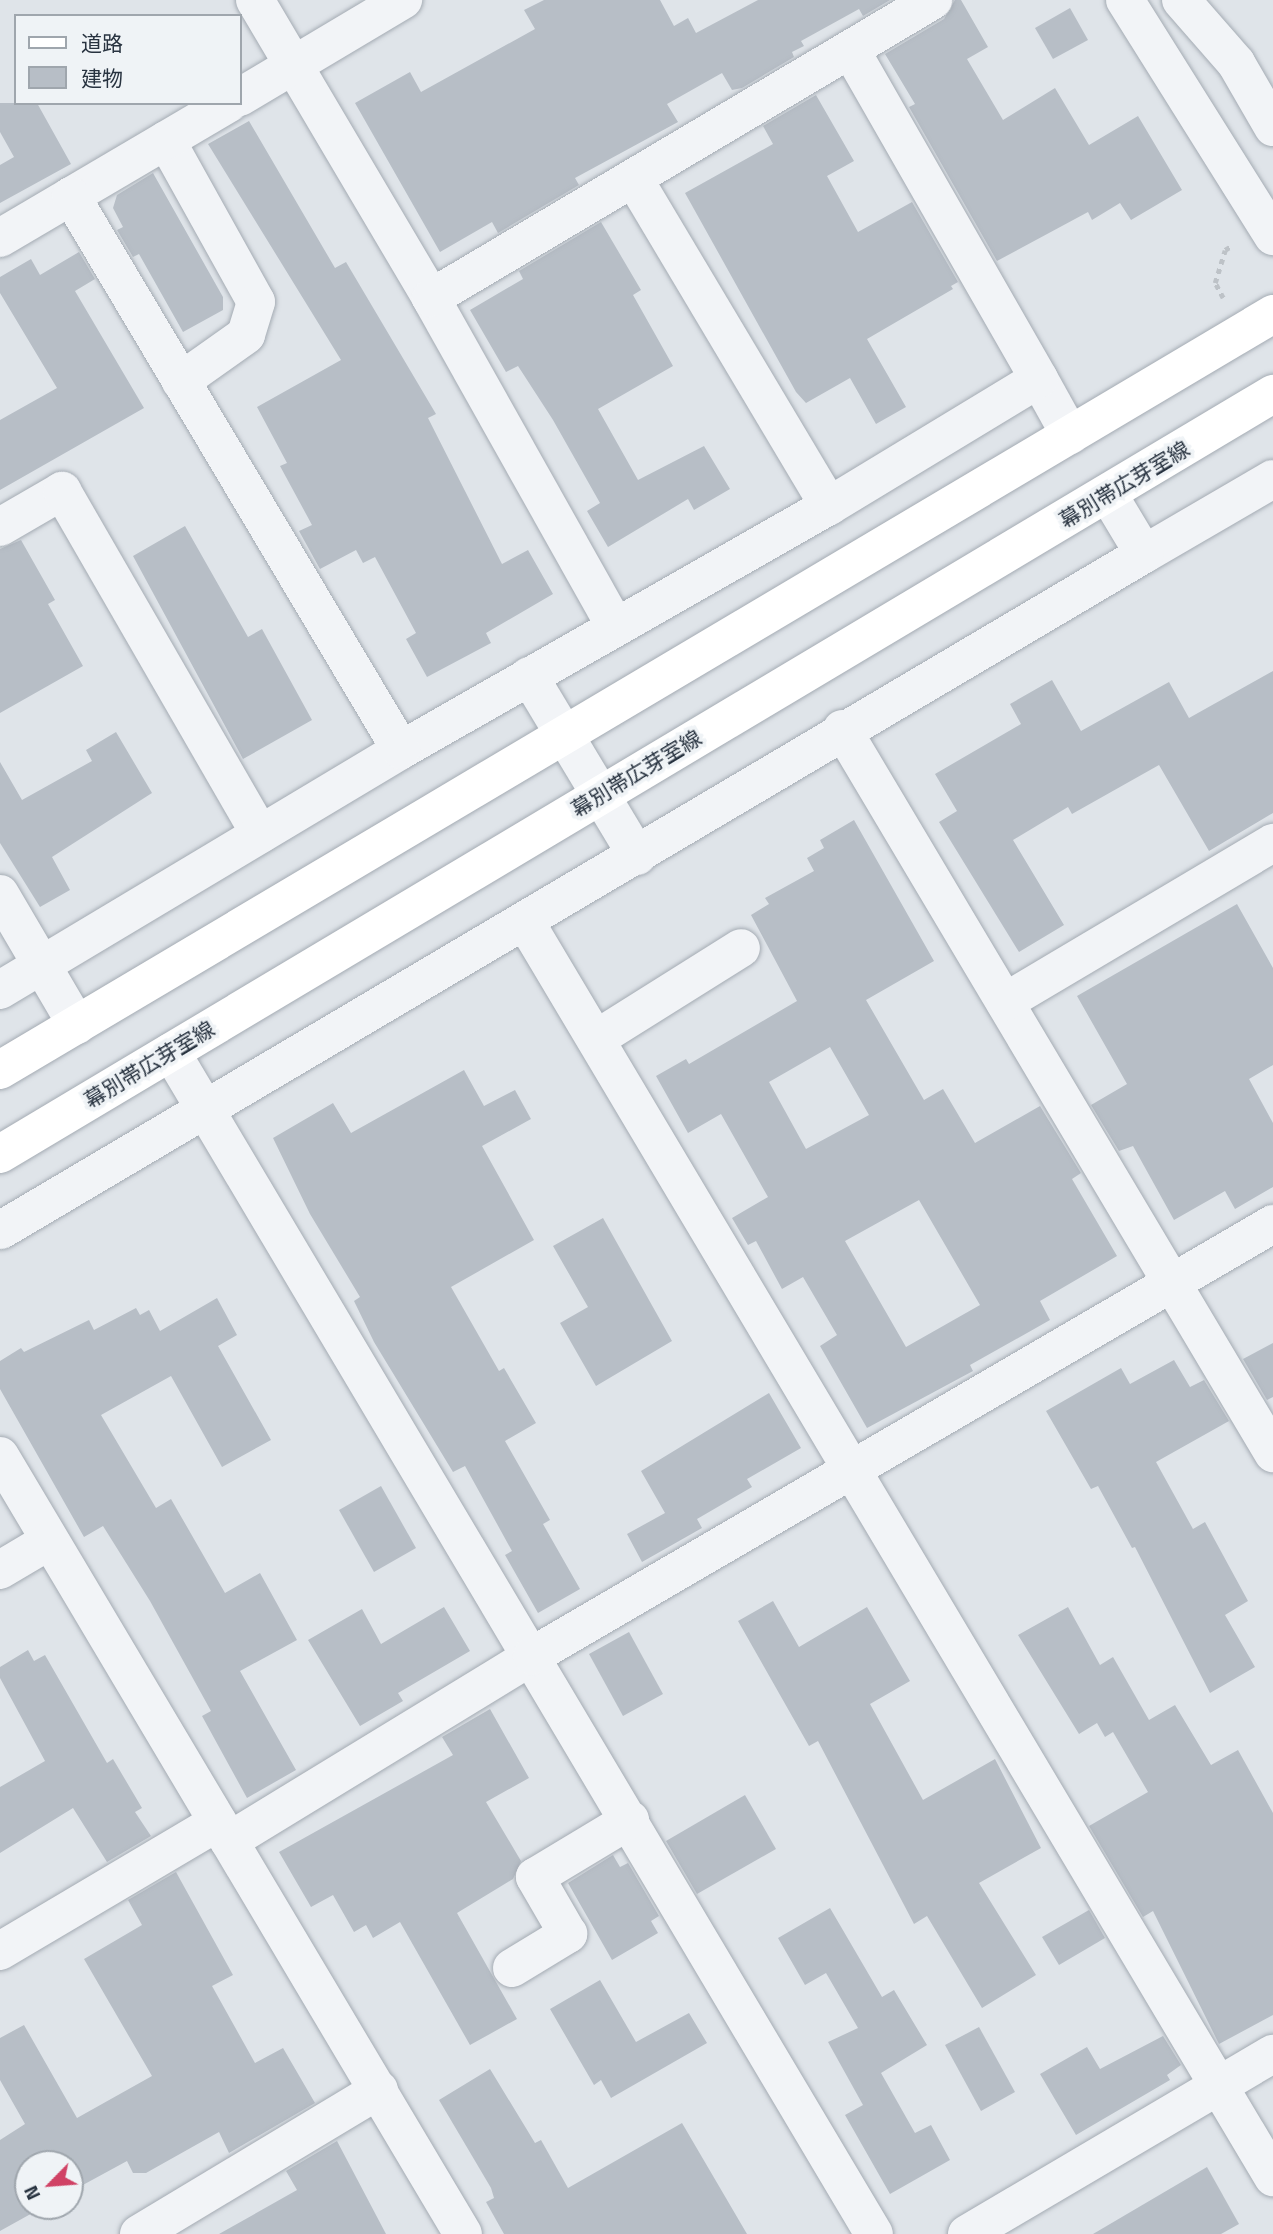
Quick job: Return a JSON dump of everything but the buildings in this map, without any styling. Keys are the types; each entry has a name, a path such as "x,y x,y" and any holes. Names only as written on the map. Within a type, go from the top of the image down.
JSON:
{"main road":[{"path":"0,1070 1273,314"},
{"name":"幕別帯広芽室線","path":"0,1154 1273,394"}],"street":[{"path":"255,0 432,298 615,625"},
{"path":"242,96 403,0"},
{"path":"432,298 933,0"},
{"path":"1125,0 1273,236"},
{"path":"1181,0 1236,63 1273,127"},
{"path":"851,51 1070,435"},
{"path":"0,237 226,105"},
{"path":"166,140 256,302 246,335 181,381"},
{"path":"634,179 829,506"},
{"path":"71,196 401,751"},
{"path":"0,990 615,625 829,506 1040,379"},
{"path":"1,1230 637,856 842,729 1273,479"},
{"path":"0,527 62,491 260,834"},
{"path":"1108,494 1144,554"},
{"path":"530,676 637,856"},
{"path":"842,729 1273,1453"},
{"path":"1006,1002 1273,843"},
{"path":"0,894 77,1025"},
{"path":"526,922 1273,2177"},
{"path":"596,1039 741,948"},
{"path":"171,1052 874,2234"},
{"path":"0,1951 223,1831 532,1656 1273,1224"},
{"path":"0,1456 463,2234"},
{"path":"0,1570 49,1541"},
{"path":"512,1968 568,1934 535,1877 630,1820"},
{"path":"967,2234 1273,2054"},
{"path":"139,2234 379,2091"}]}
